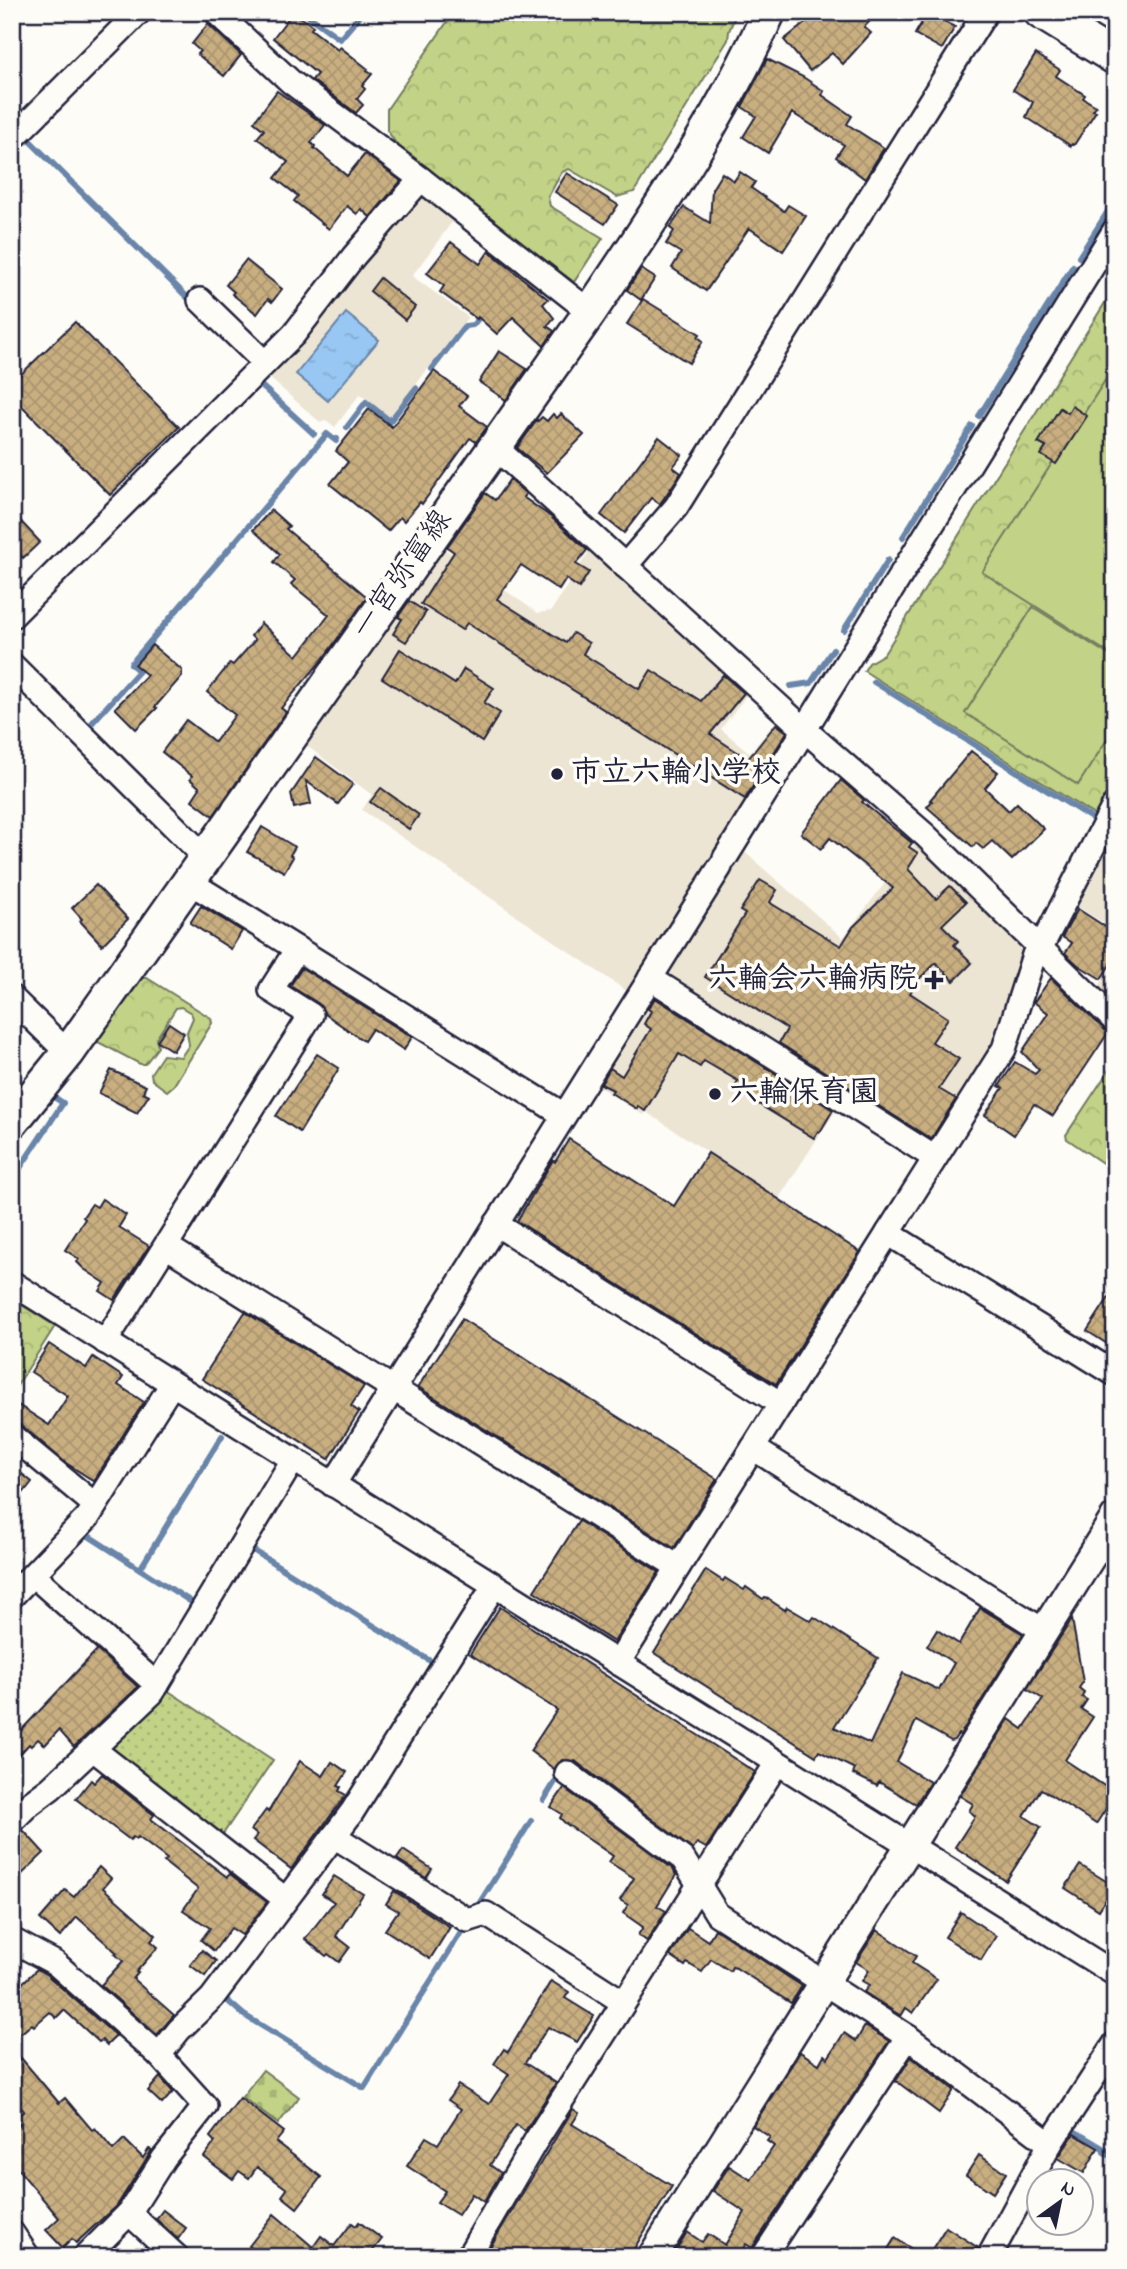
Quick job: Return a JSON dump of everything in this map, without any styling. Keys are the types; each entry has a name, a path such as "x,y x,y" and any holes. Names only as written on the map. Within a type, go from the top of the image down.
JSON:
{"main road":[{"name":"一宮弥富線","path":"12,1122 68,1053 590,312 669,194 725,99 769,12"},
{"path":"1040,12 1115,58"}],"street":[{"path":"12,139 139,12"},
{"path":"216,12 291,82 421,179 590,312"},
{"path":"625,566 676,507 986,12"},
{"path":"12,616 294,334 354,256 421,179"},
{"path":"332,1485 1115,230"},
{"path":"200,300 265,363"},
{"path":"494,446 805,730 925,835 1115,1021"},
{"path":"12,665 197,869 297,948 564,1115"},
{"path":"618,1663 1003,1049 1034,955 1040,949 1115,804"},
{"path":"105,1342 311,1015 271,990 297,948"},
{"path":"650,978 935,1158"},
{"path":"12,998 68,1053"},
{"path":"496,1224 780,1404"},
{"path":"888,1233 1115,1374"},
{"path":"166,1246 678,1567"},
{"path":"12,1283 1115,1974"},
{"path":"12,1596 88,1517 172,1384"},
{"path":"12,1436 95,1505"},
{"path":"753,1448 1044,1631"},
{"path":"12,1821 152,1693 293,1460"},
{"path":"652,2257 1115,1518"},
{"path":"33,1575 157,1685"},
{"path":"159,2055 212,1998 359,1801 494,1586"},
{"path":"93,1749 285,1899"},
{"path":"475,2254 535,2142 777,1763"},
{"path":"567,1773 683,1859 717,1914 908,2037 1050,2144"},
{"path":"334,1836 467,1920 486,1914 623,2002"},
{"path":"12,1940 55,1963 159,2055 205,2106 164,2158 129,2213 85,2257"},
{"path":"763,2257 908,2037"},
{"path":"989,2257 1050,2144 1115,2044"},
{"path":"129,2213 177,2257"},
{"path":"12,2233 28,2257"}],"shaded area":[{"path":"423,194 455,218 412,276 468,317 390,418 360,394 335,427 326,420 321,423 265,374 414,197"},
{"name":"市立六輪小学校","path":"440,546 538,613 551,611 590,550 748,693 721,729 750,753 777,720 793,734 631,994 362,810 372,795 303,743"},
{"path":"1115,820 1115,930 1075,905"},
{"name":"六輪会六輪病院","path":"917,841 1027,949 1000,1048 935,1149 663,978 740,848 843,938"},
{"path":"1115,962 1115,1007 1097,989"},
{"name":"六輪保育園","path":"655,992 839,1105 779,1198 646,1112 643,1115 593,1083"}],"green space":[{"path":"454,12 736,14 728,40 634,192 617,197 569,169 562,172 548,197 550,206 603,238 574,282 401,151 387,130 387,109"},
{"path":"1115,287 1115,786 1099,818 864,671 869,663 884,654"},
{"path":"1115,365 1115,657 982,572"},
{"path":"1033,607 1115,659 1115,727 1078,785 965,713"},
{"path":"141,978 147,978 211,1018 212,1023 174,1085 167,1091 152,1080 151,1073 163,1055 181,1057 189,1045 187,1032 193,1018 191,1013 181,1007 176,1008 156,1039 158,1047 145,1064 140,1064 98,1042 95,1035 115,1016 120,1004"},
{"path":"1115,1061 1115,1166 1110,1168 1067,1139 1066,1135"},
{"path":"12,1299 55,1326 13,1392 12,1391"},
{"path":"164,1688 273,1760 219,1840 106,1746"},
{"path":"263,2070 299,2097 278,2124 242,2097"}],"water":[{"path":"346,313 379,340 328,401 296,374"}],"building":[{"path":"293,12 313,26 311,29 338,50 340,47 372,74 362,86 365,89 357,99 363,105 356,113 312,80 317,74 273,38"},
{"path":"819,12 879,12 864,27 871,33 843,64 832,53 810,71 784,40"},
{"path":"928,12 950,12 944,22 955,27 942,49 915,34"},
{"path":"208,24 241,55 224,76 197,54 200,51 192,44"},
{"path":"1036,54 1060,70 1056,76 1085,95 1083,98 1096,106 1093,110 1096,111 1074,145 1071,146 1026,117 1033,102 1013,90"},
{"path":"767,59 824,91 822,95 852,116 847,124 884,148 865,179 836,157 844,145 792,113 768,153 743,137 756,116 742,107"},
{"path":"277,91 325,125 311,143 347,176 365,154 401,181 370,217 361,209 357,214 347,206 329,229 294,201 298,196 275,178 288,162 257,138 264,130 254,122"},
{"path":"740,172 755,182 751,188 784,211 788,205 806,216 783,251 749,228 706,291 672,268 681,253 666,244 674,231 670,228 684,207 710,223 712,189 722,173 734,181"},
{"path":"567,173 618,205 605,224 555,192"},
{"path":"451,242 480,264 489,251 548,299 543,304 554,318 547,326 554,331 544,346 513,317 497,334 478,317 477,319 440,292 444,286 427,273"},
{"path":"246,260 282,289 272,302 268,299 257,314 232,294 234,292 226,285"},
{"path":"641,269 655,278 641,300 627,290"},
{"path":"380,278 415,307 405,320 370,291"},
{"path":"643,299 700,334 698,337 703,341 689,363 627,324"},
{"path":"75,322 179,427 110,495 12,396 12,383"},
{"path":"499,351 527,369 506,400 479,382"},
{"path":"434,371 467,396 459,406 487,427 476,442 470,438 422,504 420,502 404,521 400,517 388,531 330,484 348,462 336,451 369,409 392,427"},
{"path":"1072,406 1087,416 1056,464 1041,455 1046,447 1038,443 1060,408 1068,413"},
{"path":"553,414 557,418 561,414 584,435 547,473 517,448 537,420 542,417 547,421"},
{"path":"659,437 682,455 673,467 681,473 660,504 651,498 624,533 601,515"},
{"path":"510,479 526,494 523,497 551,517 587,550 576,564 589,572 579,588 566,579 559,590 521,565 497,599 566,643 573,633 589,643 583,654 639,689 651,670 701,701 723,675 744,693 710,734 748,759 776,724 787,732 745,799 467,623 462,630 421,604 454,552 447,547 485,493 495,500"},
{"path":"271,510 289,526 286,529 367,597 323,659 281,708 286,712 213,816 192,800 200,788 190,779 192,776 162,752 186,720 215,742 235,715 207,692 230,663 233,665 255,640 251,636 261,623 297,656 329,615 291,584 295,580 274,562 280,554 253,530"},
{"path":"12,512 40,542 23,558 12,546"},
{"path":"409,601 426,612 406,642 393,634 402,619 398,617"},
{"path":"152,645 182,670 182,676 136,729 115,708 147,675 135,665"},
{"path":"400,649 455,684 464,669 494,688 484,703 500,713 482,742 382,678"},
{"path":"971,751 998,772 985,788 1009,811 1017,803 1044,829 1012,860 992,841 983,849 976,843 973,847 927,807"},
{"path":"316,757 353,784 338,804 306,781 311,804 294,808 291,794"},
{"path":"841,780 864,800 862,802 912,843 909,847 918,853 908,869 936,899 950,886 966,902 942,925 958,941 954,945 972,963 954,981 936,963 920,978 910,993 948,1018 932,1042 959,1059 939,1089 956,1099 931,1139 779,1043 787,1029 705,977 745,914 740,911 760,880 777,890 770,902 772,904 841,946 853,927 893,888 830,838 821,849 801,833"},
{"path":"381,788 419,815 409,829 370,802"},
{"path":"262,827 295,847 290,855 293,857 284,872 247,852"},
{"path":"96,885 128,919 102,945 72,908"},
{"path":"201,906 242,931 231,949 190,923"},
{"path":"1078,909 1115,933 1115,957 1101,979 1078,965 1065,953 1072,943 1062,937"},
{"path":"302,968 412,1037 404,1050 372,1029 364,1041 325,1014 319,1004 290,986"},
{"path":"1051,978 1108,1033 1053,1116 1034,1104 1014,1135 985,1115 1003,1088 999,1086 1015,1062 1035,1074 1039,1070 1022,1052 1048,1013 1034,1002"},
{"path":"655,998 833,1110 820,1132 818,1131 814,1138 734,1089 738,1081 704,1061 700,1067 679,1054 645,1111 611,1093 613,1090 601,1084 610,1068 622,1076 651,1029 644,1024 651,1011 648,1009"},
{"path":"169,1023 184,1033 173,1051 157,1041"},
{"path":"317,1054 339,1068 300,1132 276,1116"},
{"path":"111,1070 146,1086 143,1092 149,1095 137,1113 99,1093"},
{"path":"569,1139 674,1206 708,1153 860,1252 776,1384 517,1221 553,1160 555,1162"},
{"path":"102,1199 126,1215 119,1227 149,1246 114,1300 100,1291 105,1283 84,1269 77,1262 79,1259 65,1250 92,1204 97,1207"},
{"path":"1115,1288 1115,1349 1087,1331"},
{"path":"245,1312 364,1386 351,1406 359,1412 329,1459 202,1379"},
{"path":"462,1319 717,1479 674,1548 418,1387"},
{"path":"49,1344 86,1368 93,1357 123,1377 118,1385 144,1402 94,1481 66,1463 21,1425 12,1422 12,1401 49,1425 68,1396 31,1372"},
{"path":"12,1466 32,1482 12,1507"},
{"path":"579,1521 659,1572 614,1642 534,1591"},
{"path":"706,1570 744,1590 746,1587 785,1610 787,1607 811,1621 814,1617 878,1658 834,1727 870,1744 903,1673 939,1690 954,1663 927,1646 937,1630 959,1644 980,1608 1023,1634 960,1735 954,1740 951,1741 916,1721 897,1762 930,1782 916,1804 879,1782 877,1786 853,1774 855,1769 819,1751 816,1756 654,1653"},
{"path":"500,1607 755,1772 706,1848 697,1843 693,1850 575,1761 562,1760 554,1769 530,1751 557,1710 470,1654"},
{"path":"1072,1619 1083,1682 1079,1688 1084,1692 1082,1697 1087,1700 1081,1709 1093,1717 1065,1760 1115,1795 1096,1824 1041,1789 1024,1816 1041,1827 1006,1881 955,1847 975,1816 969,1811 973,1804 960,1796 1009,1719 1023,1729 1043,1699 1027,1689"},
{"path":"97,1650 138,1687 74,1747 59,1730 45,1745 38,1739 31,1746 29,1744 12,1763 12,1740"},
{"path":"300,1761 323,1776 332,1762 347,1772 338,1786 341,1787 339,1791 346,1795 291,1869 253,1840 257,1835 251,1830 266,1810 268,1812"},
{"path":"102,1774 154,1815 151,1819 227,1877 230,1874 267,1902 242,1935 231,1928 214,1951 201,1940 210,1928 183,1910 198,1889 164,1862 167,1859 138,1837 130,1840 76,1799 91,1780 94,1783"},
{"path":"564,1788 673,1869 676,1875 657,1906 666,1911 647,1941 638,1935 643,1927 623,1913 628,1905 620,1900 634,1878 609,1862 613,1856 565,1823 560,1818 562,1814 551,1807"},
{"path":"23,1830 44,1853 12,1884 12,1835"},
{"path":"403,1850 432,1869 426,1878 397,1859"},
{"path":"1080,1865 1114,1886 1099,1910 1065,1888"},
{"path":"99,1867 111,1878 103,1888 156,1935 151,1941 158,1947 133,1979 174,2015 157,2035 101,1985 123,1961 115,1954 117,1953 77,1917 60,1937 40,1919 65,1890 74,1897"},
{"path":"334,1876 363,1894 336,1936 350,1947 339,1962 328,1954 326,1956 305,1939 334,1902 322,1894"},
{"path":"394,1891 450,1927 430,1959 385,1930 398,1911 386,1904"},
{"path":"961,1912 996,1936 981,1960 945,1937"},
{"path":"688,1928 708,1941 715,1929 802,1986 791,2003 736,1968 732,1967 730,1971 711,1959 702,1972 687,1963 685,1966 670,1956"},
{"path":"877,1930 916,1956 912,1963 937,1979 913,2013 906,2008 901,2016 864,1992 869,1985 862,1981 869,1970 856,1962"},
{"path":"202,1950 216,1961 205,1976 190,1965"},
{"path":"37,1969 116,2036 107,2045 102,2040 99,2042 64,2010 56,2018 50,2012 20,2034 12,2025 12,1993"},
{"path":"551,1981 569,1992 565,1998 594,2016 577,2042 548,2027 525,2063 556,2083 525,2131 516,2125 490,2165 501,2173 484,2202 472,2194 458,2215 437,2202 445,2191 407,2166 426,2137 438,2144 461,2109 448,2100 458,2085 489,2104 509,2074 494,2064 504,2049 508,2052"},
{"path":"865,2026 889,2041 752,2248 746,2244 739,2254 743,2257 672,2257 687,2232 702,2242 708,2234 725,2245 745,2212 713,2191 729,2166 751,2180 774,2146 767,2141 770,2137 753,2126 800,2052 819,2064 824,2055 828,2058 844,2033 856,2041"},
{"path":"911,2057 954,2090 939,2113 896,2081"},
{"path":"21,2058 59,2103 65,2098 113,2150 124,2139 143,2158 149,2149 152,2150 118,2204 76,2243 72,2239 63,2248 46,2230 59,2218 12,2162 12,2130 20,2124 15,2118 24,2111 18,2104 21,2101 12,2091 12,2065"},
{"path":"160,2077 173,2092 162,2104 148,2091"},
{"path":"240,2098 284,2132 276,2142 321,2177 297,2208 282,2196 287,2189 257,2167 249,2178 239,2171 233,2179 204,2157 215,2142 210,2137"},
{"path":"573,2109 579,2113 572,2124 672,2186 629,2257 502,2257 489,2249"},
{"path":"1074,2134 1098,2148 1087,2168 1075,2168 1058,2158"},
{"path":"979,2155 1006,2173 993,2193 966,2175"},
{"path":"163,2210 186,2228 178,2239 156,2219"},
{"path":"274,2214 313,2247 321,2236 334,2246 352,2223 356,2226 359,2222 382,2239 368,2257 264,2257 249,2246"},
{"path":"946,2227 977,2247 971,2257 927,2257"},
{"path":"895,2238 924,2257 883,2257"}],"waterway":[{"path":"303,12 340,39 363,12"},
{"path":"370,12 374,15 376,12"},
{"path":"27,138 194,304"},
{"path":"1079,257 1115,200"},
{"path":"979,416 1073,266"},
{"path":"432,369 465,326 473,325 477,320"},
{"path":"257,382 314,434"},
{"path":"347,427 366,402 390,421 416,388"},
{"path":"903,537 972,426"},
{"path":"92,723 139,671 131,664 327,434 336,441 337,439"},
{"path":"844,630 888,560"},
{"path":"791,686 811,683 833,649"},
{"path":"874,682 1096,821"},
{"path":"12,1180 63,1103 51,1095"},
{"path":"140,1569 222,1436"},
{"path":"84,1533 196,1605"},
{"path":"248,1547 435,1664"},
{"path":"544,1800 561,1772"},
{"path":"477,1907 531,1821"},
{"path":"222,1996 244,2015 364,2088 465,1926"},
{"path":"1069,2128 1106,2150 1104,2152 1115,2159"}],"place":[{"name":"市立六輪小学校","path":"557,774"},
{"name":"六輪会六輪病院","path":"934,980"},
{"name":"六輪保育園","path":"715,1094"}]}
